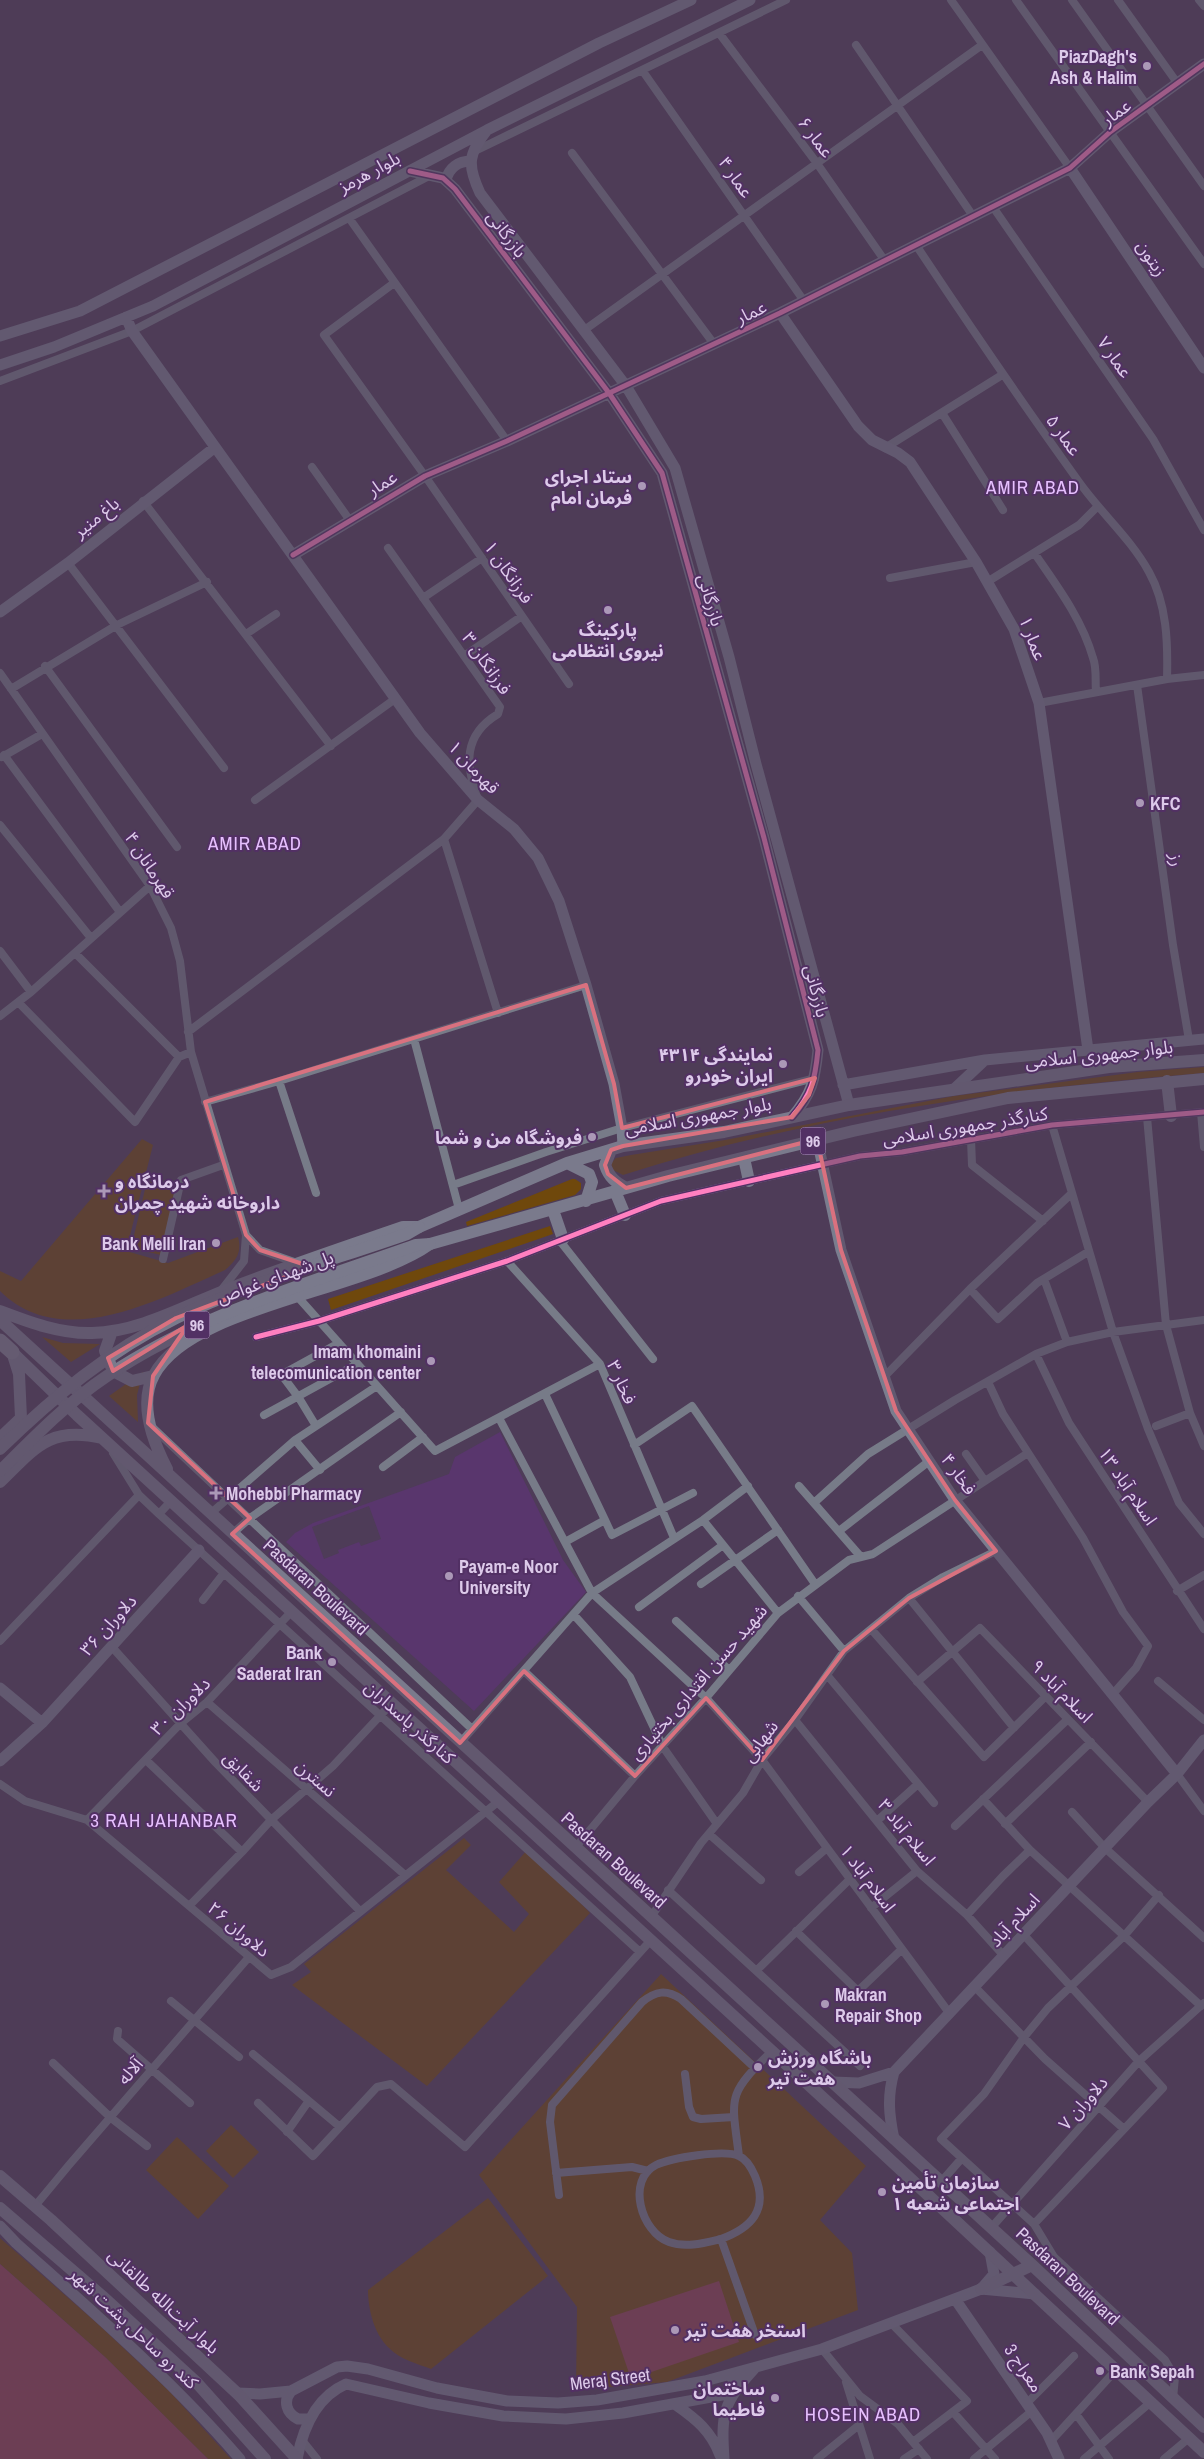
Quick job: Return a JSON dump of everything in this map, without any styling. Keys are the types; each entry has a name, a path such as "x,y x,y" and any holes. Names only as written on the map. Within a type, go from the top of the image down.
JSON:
{"highway":[{"path":"0,1341 12,1352"}],"main road":[{"name":"بلوار جمهوری اسلامی","path":"419,1227 567,1163 617,1148 724,1132 848,1105 1109,1067 1204,1060"},
{"name":"بلوار جمهوری اسلامی","path":"430,1244 620,1190 744,1158 1008,1098 1167,1081 1204,1079"},
{"path":"1167,1081 1171,1116"},
{"path":"617,1148 605,1165 608,1174 620,1190 625,1215"},
{"path":"744,1158 749,1181"},
{"path":"567,1163 589,1174 592,1182 586,1201"},
{"path":"553,1210 561,1240"},
{"name":"96","path":"0,1311 36,1324 65,1331 91,1333 112,1331 138,1325 298,1263 403,1227 419,1227"},
{"name":"پل شهدای غواص","path":"0,1449 43,1407 90,1370 120,1350 176,1318 220,1299 408,1234 419,1227"},
{"path":"171,1478 158,1451 148,1423 148,1394 153,1376 174,1349 184,1342 235,1318 405,1258 430,1244"},
{"name":"پل شهدای غواص","path":"0,1472 46,1426 105,1377 174,1336 245,1305 416,1245 430,1244"},
{"name":"Pasdaran Boulevard","path":"0,1320 1032,2265 1204,2427"},
{"path":"112,1331 105,1351 113,1371 132,1381 153,1376"},
{"path":"12,1352 19,1374 21,1418"},
{"name":"Pasdaran Boulevard","path":"12,1352 104,1439 990,2252 1204,2452"},
{"path":"0,1438 31,1411 38,1410 50,1419 52,1426 50,1432 0,1482"},
{"path":"42,1442 68,1434 104,1439"},
{"name":"بلوار آیت‌الله طالقانی","path":"0,2176 35,2206 237,2393 297,2459"},
{"path":"0,2208 102,2296 197,2382 265,2459"},
{"path":"981,2289 1032,2265"}],"street":[{"name":"بلوار هرمز","path":"0,336 80,311 599,43 691,0"},
{"name":"بلوار هرمز","path":"0,364 54,347 153,306 487,130 750,0"},
{"path":"446,180 449,171 456,164 786,0"},
{"path":"951,0 1070,168"},
{"path":"1016,0 1204,264"},
{"path":"1072,0 1204,186"},
{"path":"1118,0 1178,84"},
{"path":"1200,0 1204,6"},
{"name":"عمار ۶","path":"719,33 816,162 885,261"},
{"path":"856,45 973,216"},
{"path":"583,331 816,162 982,45"},
{"name":"عمار","path":"293,555 426,476 507,441 780,313 1070,168 1110,132 1204,65"},
{"name":"عمار ۴","path":"642,70 804,301"},
{"path":"471,157 487,130"},
{"path":"572,153 714,344"},
{"name":"بازرگانی","path":"471,157 473,177 480,193 626,386 675,468 729,657 794,908 848,1105"},
{"name":"زیتون","path":"1070,168 1204,368"},
{"name":"بازرگانی","path":"410,171 446,180 455,188 609,393 662,473 782,911 818,1050 815,1078 809,1095 792,1117"},
{"path":"0,380 132,331 432,175"},
{"name":"عمار ۷","path":"993,207 1153,439 1204,530"},
{"path":"349,218 507,441"},
{"name":"عمار ۵","path":"916,245 1002,375 1097,507 1124,538 1149,572 1167,630 1167,679"},
{"name":"فرزانگان ۱","path":"394,283 324,335 426,476 569,684"},
{"name":"عمار ۱","path":"780,313 858,426 885,448 898,452 910,462 976,562 1014,629 1039,703 1088,1050"},
{"name":"قهرمان ۱","path":"126,317 132,331 214,448 293,555 420,734 478,800 514,829 538,858 559,901 586,985 614,1084 622,1128 617,1148"},
{"path":"885,448 1002,375"},
{"path":"942,413 1003,510"},
{"name":"باغ منیر","path":"0,612 68,563 143,501 214,448"},
{"path":"312,467 350,522"},
{"path":"143,501 331,746"},
{"path":"987,582 1035,554 1078,525 1097,507"},
{"name":"فرزانگان ۳","path":"388,548 500,707 501,711 486,721 475,735 469,756 470,778 478,800"},
{"path":"1035,554 1077,618 1086,638 1094,660 1096,692"},
{"path":"423,598 482,558"},
{"path":"890,578 976,562"},
{"path":"68,563 224,768"},
{"path":"11,689 45,666 117,625 207,582"},
{"path":"246,634 276,614"},
{"path":"464,656 522,616"},
{"path":"45,666 178,847"},
{"name":"قهرمانان ۴","path":"0,673 150,886 171,928 180,961 191,1052 223,1165 246,1235"},
{"path":"1039,703 1167,679 1204,675"},
{"name":"رز","path":"1137,685 1173,945 1189,1040"},
{"path":"255,800 395,699"},
{"path":"42,734 2,757 120,912"},
{"path":"188,1032 444,839 478,800"},
{"path":"0,825 91,938"},
{"path":"444,839 498,1013"},
{"path":"0,1016 31,992 150,886"},
{"path":"782,911 794,908"},
{"path":"0,951 31,992"},
{"path":"75,953 180,1057"},
{"path":"205,1102 279,1081 586,985"},
{"path":"18,1002 135,1122 180,1057 191,1052"},
{"path":"414,1039 459,1209"},
{"path":"842,1085 985,1060 1204,1039"},
{"path":"818,1050 826,1056 833,1049"},
{"path":"952,1090 985,1060"},
{"path":"453,1185 546,1152 622,1128 815,1078"},
{"path":"279,1081 316,1193"},
{"path":"1202,1112 1204,1147"},
{"name":"کنارگذر جمهوری اسلامی","path":"256,1337 319,1321 507,1261 661,1201 821,1164 1052,1125 1202,1112"},
{"path":"1148,1117 1166,1325 1190,1412 1204,1446"},
{"path":"1052,1125 1113,1332 1150,1435 1179,1503 1204,1534"},
{"path":"970,1139 972,1165 1043,1221"},
{"name":"فخار ۴","path":"817,1140 841,1250 896,1411 954,1500 1177,1774"},
{"path":"163,1259 181,1180 223,1165"},
{"path":"884,1377 970,1288 1071,1194"},
{"path":"246,1235 260,1250 298,1263"},
{"path":"220,1292 244,1261 246,1235"},
{"path":"561,1240 653,1359"},
{"path":"970,1288 998,1319 1044,1279 1088,1252"},
{"name":"فخار ۳","path":"507,1261 600,1364 674,1538"},
{"path":"1044,1279 1067,1342"},
{"path":"297,1296 436,1451 600,1364"},
{"path":"815,1502 868,1454 908,1431 955,1400 1036,1354 1067,1342 1113,1332 1204,1320"},
{"path":"316,1426 299,1398 280,1375 339,1344"},
{"name":"اسلام آباد ۱۳","path":"1036,1354 1069,1423 1177,1591 1204,1629"},
{"path":"264,1415 299,1398 357,1364"},
{"path":"988,1382 1003,1414 1083,1538 1123,1612 1148,1646 1136,1668 1112,1694"},
{"path":"210,1514 295,1440 377,1386"},
{"path":"545,1394 612,1536 693,1493"},
{"path":"634,1445 692,1406 815,1584"},
{"path":"232,1534 250,1518 401,1412"},
{"path":"1156,1426 1190,1412"},
{"name":"اسلام آباد ۱","path":"499,1418 592,1593 706,1698 762,1760 950,2014"},
{"path":"148,1423 472,1729"},
{"path":"383,1467 423,1437"},
{"name":"کنارگذر پاسداران","path":"104,1439 139,1496 640,1952"},
{"path":"295,1440 320,1470"},
{"name":"شهید حسن اقتداری بختیاری","path":"575,1848 635,1776 706,1698 778,1613 798,1596 849,1560 872,1554 1028,1453"},
{"path":"966,1454 985,1481"},
{"path":"839,1531 928,1462"},
{"path":"460,1743 592,1593 703,1520 748,1486"},
{"path":"799,1486 815,1502 861,1557"},
{"path":"0,1641 139,1496"},
{"path":"159,1514 171,1500"},
{"path":"565,1542 605,1520"},
{"path":"703,1520 778,1613"},
{"path":"701,1584 778,1530"},
{"path":"639,1607 723,1545"},
{"name":"دلاوران ۳۶","path":"0,1762 42,1723 199,1550"},
{"name":"شهابی","path":"651,1917 668,1890 709,1834 743,1793 762,1760 795,1720 844,1651 909,1598 943,1577 996,1551"},
{"path":"203,1600 224,1573"},
{"path":"1177,1591 1204,1575"},
{"path":"798,1596 844,1651"},
{"path":"909,1598 1014,1728"},
{"name":"دلاوران ۳۰","path":"88,1820 180,1724 207,1702 292,1611"},
{"path":"574,1614 630,1677 663,1747 717,1824"},
{"path":"676,1622 728,1670"},
{"name":"اسلام آباد ۹","path":"951,1651 980,1628 1148,1802"},
{"path":"871,1629 984,1757 1046,1696"},
{"name":"شقایق","path":"112,1647 180,1724 360,1911"},
{"path":"917,1682 951,1651"},
{"path":"524,1671 635,1776"},
{"path":"827,1676 934,1803"},
{"path":"1158,1681 1204,1720"},
{"path":"0,1688 42,1723"},
{"name":"نسترن","path":"207,1702 405,1875"},
{"path":"189,1906 271,1820 333,1766 392,1703"},
{"path":"955,1826 1068,1719"},
{"name":"اسلام آباد ۳","path":"795,1720 878,1820 918,1872 967,1915 1004,1956"},
{"name":"اسلام آباد","path":"894,2072 1148,1802 1177,1774 1204,1740"},
{"path":"1005,1824 1091,1742"},
{"path":"146,1760 242,1852"},
{"path":"1177,1774 1204,1811"},
{"name":"دلاوران ۲۶","path":"0,1784 25,1801 88,1820 272,1975 291,1967 498,1800"},
{"path":"878,1820 918,1784"},
{"path":"982,1799 1030,1850 1202,2005"},
{"path":"1072,1812 1105,1848 1159,1895 1204,1938"},
{"path":"709,1834 761,1880"},
{"path":"799,1872 827,1848"},
{"path":"967,1915 1002,1876 1030,1850"},
{"path":"872,1908 918,1872"},
{"path":"756,1970 850,1879"},
{"path":"668,1890 860,2066"},
{"path":"1159,1895 1125,1935 1048,2008 1024,2036 984,2094 940,2139 1034,2224 1054,2257 1165,2360 1175,2377 1173,2398"},
{"path":"796,1931 858,1991 902,1949"},
{"path":"1024,1935 1162,2088 1034,2224"},
{"path":"258,2103 313,2156 377,2087 391,2084 465,2147 651,1940"},
{"name":"آلاله","path":"35,2206 249,1957"},
{"path":"975,1987 1045,2059 1124,2129"},
{"path":"559,2195 550,2122 552,2105 642,2002 652,1994 661,1992 671,1993 681,1999 755,2068"},
{"path":"171,2001 239,2057"},
{"name":"دلاوران ۷","path":"991,2228 1139,2061 1202,2005"},
{"path":"118,2031 117,2039 150,2070 190,2103"},
{"path":"739,2156 734,2117 734,2098 737,2091 755,2068 772,2052"},
{"path":"253,2054 340,2127"},
{"path":"53,2063 110,2117 147,2146"},
{"path":"832,2082 859,2083 894,2072"},
{"path":"894,2072 888,2094 888,2110 894,2139"},
{"path":"685,2074 689,2107 693,2117 701,2119 734,2117"},
{"path":"287,2132 308,2102"},
{"path":"715,2154 739,2156 748,2164 754,2175 761,2199 756,2215 739,2232 721,2239 681,2245 668,2242 657,2235 648,2225 641,2202 641,2182 648,2171 656,2165 670,2160 715,2154"},
{"path":"941,2182 962,2158"},
{"path":"556,2173 632,2167 648,2171"},
{"name":"کند رو ساحل پشت شهر","path":"0,2226 16,2243 150,2363 215,2430 240,2459"},
{"path":"721,2239 755,2335"},
{"path":"981,2289 994,2274 990,2252"},
{"path":"981,2289 1035,2294"},
{"name":"Meraj Street","path":"237,2393 260,2394 291,2391 337,2367 347,2366 368,2369 437,2388 507,2401 558,2403 588,2401 661,2390 730,2375 822,2349 981,2289"},
{"name":"معراج 3","path":"956,2299 1051,2441 1059,2459"},
{"path":"891,2323 967,2401 913,2442"},
{"path":"822,2349 860,2396 898,2424 928,2459"},
{"path":"974,2459 1029,2407 1074,2356"},
{"path":"723,2459 723,2423 727,2404 733,2393 756,2367"},
{"path":"1051,2441 1116,2370"},
{"path":"730,2375 734,2381 733,2393"},
{"path":"844,2377 870,2459"},
{"name":"Meraj Street","path":"297,2459 301,2439 310,2419 324,2399 336,2388 346,2384 503,2416 566,2419 664,2407 733,2393"},
{"path":"661,2390 664,2407"},
{"path":"291,2391 286,2403 288,2411 298,2419 310,2419"},
{"path":"1084,2459 1151,2402"},
{"path":"676,2405 694,2417 708,2431 723,2459"},
{"path":"953,2412 995,2459"},
{"path":"1076,2414 1109,2459"},
{"path":"817,2459 859,2425"},
{"path":"1164,2459 1189,2438"},
{"path":"301,2439 317,2459"},
{"path":"904,2459 919,2449"}],"highlighted area":[{"path":"586,985 614,1084 622,1128 815,1078 809,1095 792,1117 623,1146 611,1150 605,1165 608,1174 626,1188 817,1139 841,1250 896,1411 955,1500 996,1551 909,1598 844,1651 762,1760 706,1698 635,1776 524,1671 460,1743 232,1534 250,1518 148,1423 153,1376 188,1325 113,1371 108,1358 176,1318 312,1267 260,1250 246,1235 205,1102"}],"shaded area":[{"path":"1204,1067 1204,1073 984,1096 838,1121 765,1136 623,1175 613,1170 611,1163 616,1158 631,1155 725,1140 954,1096 1138,1072"},
{"path":"142,1139 153,1145 126,1251 168,1263 238,1237 239,1251 233,1263 225,1270 142,1306 111,1315 81,1319 52,1318 25,1309 0,1291 0,1271 21,1281"},
{"path":"572,1179 581,1183 581,1189 575,1195 467,1226 466,1222"},
{"path":"147,1181 177,1189 161,1255 131,1248"},
{"path":"550,1226 553,1234 331,1310 328,1299"},
{"path":"42,1337 63,1343 100,1344 71,1362"},
{"path":"143,1372 137,1395 138,1422 109,1396"},
{"name":"Payam-e Noor University","path":"500,1432 563,1560 586,1592 474,1711 286,1542 295,1533 313,1523 449,1474 455,1457","holes":["369,1506 381,1539 361,1546 359,1542 338,1550 339,1553 324,1559 312,1527"]},
{"path":"464,1838 471,1845 446,1870 514,1932 529,1914 499,1882 528,1849 590,1913 427,2086 292,1985 311,1972 304,1964"},
{"path":"661,1974 866,2166 820,2220 852,2253 858,2310 667,2382 576,2390 577,2307 479,2175"},
{"path":"231,2125 259,2152 233,2178 206,2151"},
{"path":"177,2137 229,2186 198,2219 146,2170"},
{"path":"488,2198 548,2276 431,2369 403,2358 393,2352 379,2336 369,2305 368,2290"},
{"path":"0,2238 99,2325 170,2392 231,2459 208,2459 105,2357 0,2264"},
{"path":"0,2264 105,2357 208,2459 0,2459"},
{"name":"استخر هفت تیر","path":"719,2281 739,2342 631,2379 610,2317"}],"cycle path":[{"path":"293,555 425,476 507,441 780,313 1070,168 1110,132 1204,64"},
{"path":"410,171 443,178 455,189 609,393 662,473 764,838 818,1050 815,1070 808,1094 792,1117"},
{"path":"256,1337 319,1321 507,1261 661,1201 860,1156 902,1152 1052,1125 1204,1112"}],"place":[{"name":"PiazDagh's Ash & Halim","path":"1147,66"},
{"name":"ستاد اجرای فرمان امام","path":"642,486"},
{"name":"پارکینگ نیروی انتظامی","path":"608,610"},
{"name":"KFC","path":"1140,803"},
{"name":"نمایندگی ۴۳۱۴ ایران خودرو","path":"783,1064"},
{"name":"فروشگاه من و شما","path":"592,1137"},
{"name":"درمانگاه و داروخانه شهید چمران","path":"104,1191"},
{"name":"Bank Melli Iran","path":"216,1243"},
{"name":"lmam khomaini telecomunication center","path":"431,1361"},
{"name":"Mohebbi Pharmacy","path":"216,1493"},
{"name":"Payam-e Noor University","path":"449,1576"},
{"name":"Bank Saderat Iran","path":"332,1662"},
{"name":"Makran Repair Shop","path":"825,2004"},
{"name":"باشگاه ورزش هفت تیر","path":"758,2067"},
{"name":"سازمان تأمین اجتماعی شعبه ۱","path":"882,2192"},
{"name":"استخر هفت تیر","path":"675,2330"},
{"name":"Bank Sepah","path":"1100,2371"},
{"name":"ساختمان فاطیما","path":"775,2398"}],"district":[{"name":"AMIR ABAD","path":"1033,487"},
{"name":"AMIR ABAD","path":"255,843"},
{"name":"3 RAH JAHANBAR","path":"164,1820"},
{"name":"HOSEIN ABAD","path":"863,2414"}]}
